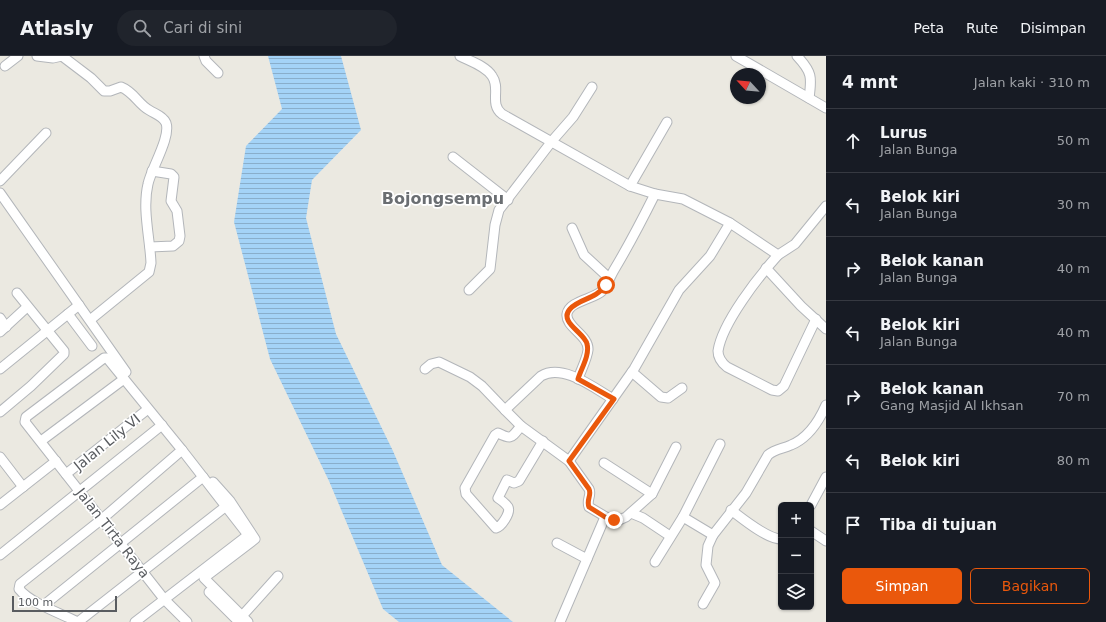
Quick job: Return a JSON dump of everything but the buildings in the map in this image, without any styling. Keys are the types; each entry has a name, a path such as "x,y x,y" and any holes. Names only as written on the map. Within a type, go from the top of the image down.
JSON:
{"street":[{"path":"5,66 18,56"},
{"path":"37,56 53,58 62,56 91,78 101,89 110,91 119,88 125,89 133,94 142,105 163,118 167,130 148,184 146,206 151,263 149,272 90,320"},
{"path":"204,56 206,61 218,73"},
{"path":"460,56 481,66 492,74 495,82 495,103 499,112 630,186 655,194 683,199 730,223 778,255"},
{"path":"736,56 826,108"},
{"path":"797,56 806,65 811,76 809,98"},
{"path":"469,290 490,269 497,217 552,141 572,117 592,87"},
{"path":"630,186 667,122"},
{"path":"0,181 46,132"},
{"path":"453,157 508,200"},
{"path":"150,247 173,246 179,241 180,236 176,208 171,201 174,177 168,174 152,171"},
{"path":"0,193 129,376 230,502 255,539 204,578 243,620"},
{"path":"578,379 588,350 587,342 568,321 567,315 570,309 575,305 596,296 602,291 633,239 655,194"},
{"path":"816,319 784,386 778,391 772,390 723,364 718,352 733,316 766,268 778,255 795,244 826,206"},
{"path":"569,461 632,372 672,302 685,283 710,256 730,223"},
{"path":"572,228 584,255 609,278"},
{"path":"766,268 826,329"},
{"path":"0,412 63,357 64,351 46,331 17,293"},
{"path":"0,369 79,305"},
{"path":"0,318 3,329 27,307"},
{"path":"68,314 92,346"},
{"name":"Jalan Tirta Raya","path":"124,379 107,358 104,358 26,417 25,422 164,599 187,622"},
{"path":"425,370 431,364 439,362 470,377 482,386 521,426 569,461 589,489 591,494 588,502 589,507 605,517 617,520 631,512 652,494 676,447"},
{"path":"505,410 547,372 562,373 578,379 614,399"},
{"path":"632,372 661,397 668,398 682,388"},
{"path":"41,441 124,379 182,450 248,535 135,622"},
{"path":"703,604 715,583 706,565 708,546 713,535 746,492 768,455 773,451 796,442 805,436 815,425 826,405"},
{"name":"Jalan Lily VI","path":"66,474 148,409"},
{"path":"0,555 162,425"},
{"path":"521,426 511,438 498,433 495,435 465,488 466,494 496,528 501,525 509,512 508,506 498,498 507,480 514,483 519,481 543,441"},
{"path":"655,562 683,517 720,444"},
{"path":"182,450 102,519 20,584 19,587 21,591 44,606 78,622 225,507"},
{"path":"0,457 23,487"},
{"path":"0,505 56,461"},
{"path":"604,463 652,494"},
{"path":"44,606 203,477"},
{"path":"813,502 826,477"},
{"path":"731,510 762,531 778,539"},
{"path":"631,512 670,536"},
{"path":"560,622 605,517"},
{"path":"683,517 713,535"},
{"path":"814,533 826,541"},
{"path":"557,543 587,559"},
{"path":"194,576 243,620"},
{"path":"243,620 278,576"}],"water":[{"path":"268,56 341,56 361,130 312,180 306,218 336,334 393,451 442,565 513,622 399,622 383,609 329,481 270,359 234,222 246,146 282,109"}],"district":[{"name":"Bojongsempu","path":"443,198"}],"route":[{"path":"606,285 596,296 575,305 570,309 567,315 568,321 587,342 588,350 578,379 614,399 569,461 589,489 591,494 588,502 589,507 605,517 614,520"}]}
